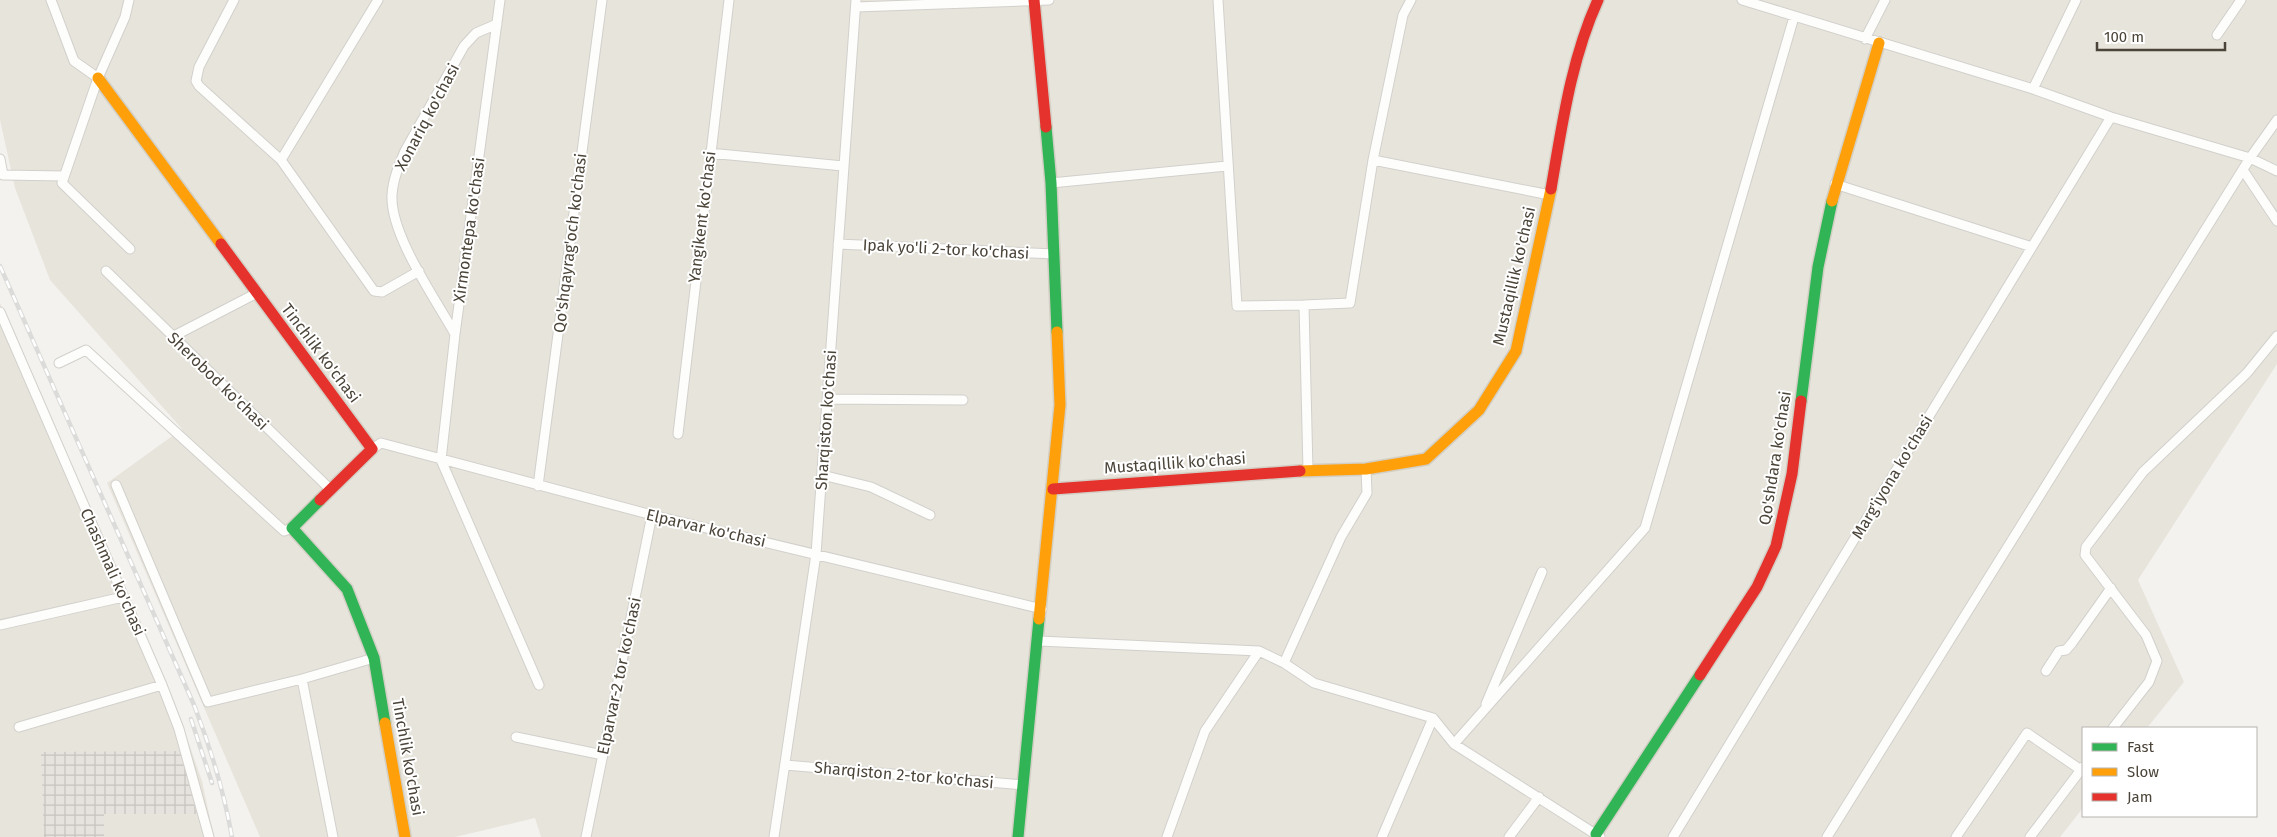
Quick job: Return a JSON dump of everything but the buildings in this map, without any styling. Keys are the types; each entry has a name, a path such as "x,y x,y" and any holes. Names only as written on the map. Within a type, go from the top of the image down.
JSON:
{"street":[{"path":"51,0 74,61 98,78"},
{"path":"129,0 125,17 98,78 62,182 130,249"},
{"path":"234,0 199,67 196,80 199,86 281,160 374,290 382,292 419,271"},
{"path":"281,160 378,0"},
{"name":"Xirmontepa ko'chasi","path":"441,460 455,334 500,0"},
{"name":"Qo'shqayrag'och ko'chasi","path":"538,486 602,0"},
{"name":"Yangikent ko'chasi","path":"678,434 709,153 729,0"},
{"path":"856,4 1049,0"},
{"path":"1218,0 1226,166 1237,306 1350,303 1373,160 1403,15 1411,0"},
{"name":"Mustaqillik ko'chasi","path":"1053,489 1308,470 1366,469 1426,459 1479,410 1516,351 1550,195 1564,117 1585,28 1598,0"},
{"path":"1742,0 1757,2 1794,17 2033,89 2111,117 2250,158 2277,171"},
{"path":"1865,39 1885,0"},
{"path":"2033,89 2076,0"},
{"path":"2217,35 2241,0"},
{"path":"1018,837 1039,641 1060,405 1051,183 1034,1"},
{"name":"Sharqiston ko'chasi","path":"774,837 816,554 856,4"},
{"path":"1454,744 1646,528 1794,17"},
{"name":"Xonariq ko'chasi","path":"455,334 396,226 392,195 398,167 464,46 476,33 497,24"},
{"name":"Qo'shdara ko'chasi","path":"1598,836 1757,587 1776,546 1792,474 1818,268 1834,184 1879,43"},
{"name":"Tinchlik ko'chasi","path":"98,78 372,449"},
{"name":"Marg'iyona ko'chasi","path":"1673,837 2111,117"},
{"path":"1827,837 2250,158 2277,120"},
{"path":"709,153 843,166"},
{"path":"0,159 3,175 64,176"},
{"path":"1373,160 1550,195"},
{"path":"1051,183 1226,166"},
{"path":"2243,170 2277,221"},
{"path":"1834,184 2032,247"},
{"name":"Ipak yo'li 2-tor ko'chasi","path":"838,244 1054,254"},
{"name":"Sherobod ko'chasi","path":"106,271 331,490"},
{"path":"172,337 257,293"},
{"path":"1304,305 1308,470"},
{"name":"Chashmali ko'chasi","path":"0,312 162,685 179,729 209,837"},
{"path":"2114,727 2149,682 2157,661 2146,634 2085,555 2086,548 2143,472 2247,373 2277,336"},
{"path":"58,363 86,350 284,531 292,528 372,449"},
{"path":"828,399 963,400"},
{"name":"Elparvar ko'chasi","path":"372,449 381,443 652,516 1042,609"},
{"path":"441,460 539,685"},
{"path":"1284,663 1341,537 1367,493 1366,469"},
{"path":"822,475 871,487 930,515"},
{"path":"116,485 208,702 302,680 374,658"},
{"name":"Elparvar-2 tor ko'chasi","path":"586,837 652,516"},
{"name":"Tinchlik ko'chasi","path":"292,528 347,589 374,658 405,837"},
{"path":"1483,711 1542,572"},
{"path":"2046,672 2059,651 2066,650 2072,643 2111,588"},
{"path":"0,625 123,597"},
{"path":"1039,641 1258,651 1284,663 1314,683 1433,718 1454,744 1598,836"},
{"path":"1166,837 1205,730 1258,651"},
{"path":"302,680 334,837"},
{"path":"19,727 162,685"},
{"path":"1382,837 1433,718"},
{"path":"1956,837 2027,733 2082,769 2030,837"},
{"path":"516,737 603,755"},
{"name":"Sharqiston 2-tor ko'chasi","path":"785,765 1023,785"},
{"path":"1509,837 1539,797"}],"shaded area":[{"path":"0,0 2277,0 2277,364 2138,580 2184,682 2148,727 2082,727 2082,809 2060,837 541,837 535,818 455,837 260,837 107,483 182,429 50,280 15,188 0,120"},
{"path":"0,303 174,701 202,781 214,837 0,837"},
{"path":"180,751 197,814 104,814 104,837 44,837 41,752"}],"railway":[{"path":"0,266 194,705 216,771 232,837"},
{"path":"191,719 212,783"}],"traffic: fast":[{"path":"1046,127 1051,183 1057,332"},
{"path":"1801,401 1818,267 1832,201"},
{"path":"320,500 292,528 347,589 374,658 385,723"},
{"path":"1018,837 1039,619"},
{"path":"1596,834 1700,675"}],"traffic: slow":[{"path":"1832,201 1879,43"},
{"path":"98,78 221,244"},
{"path":"1300,471 1366,469 1426,459 1479,410 1516,351 1551,189"},
{"path":"1039,619 1060,405 1057,332"},
{"path":"385,723 405,837"}],"traffic: jam":[{"path":"1034,0 1046,127"},
{"path":"1551,189 1568,93 1581,46 1598,0"},
{"path":"221,244 372,449 320,500"},
{"path":"1700,675 1757,587 1776,546 1792,474 1801,401"},
{"path":"1053,489 1300,471"}]}
